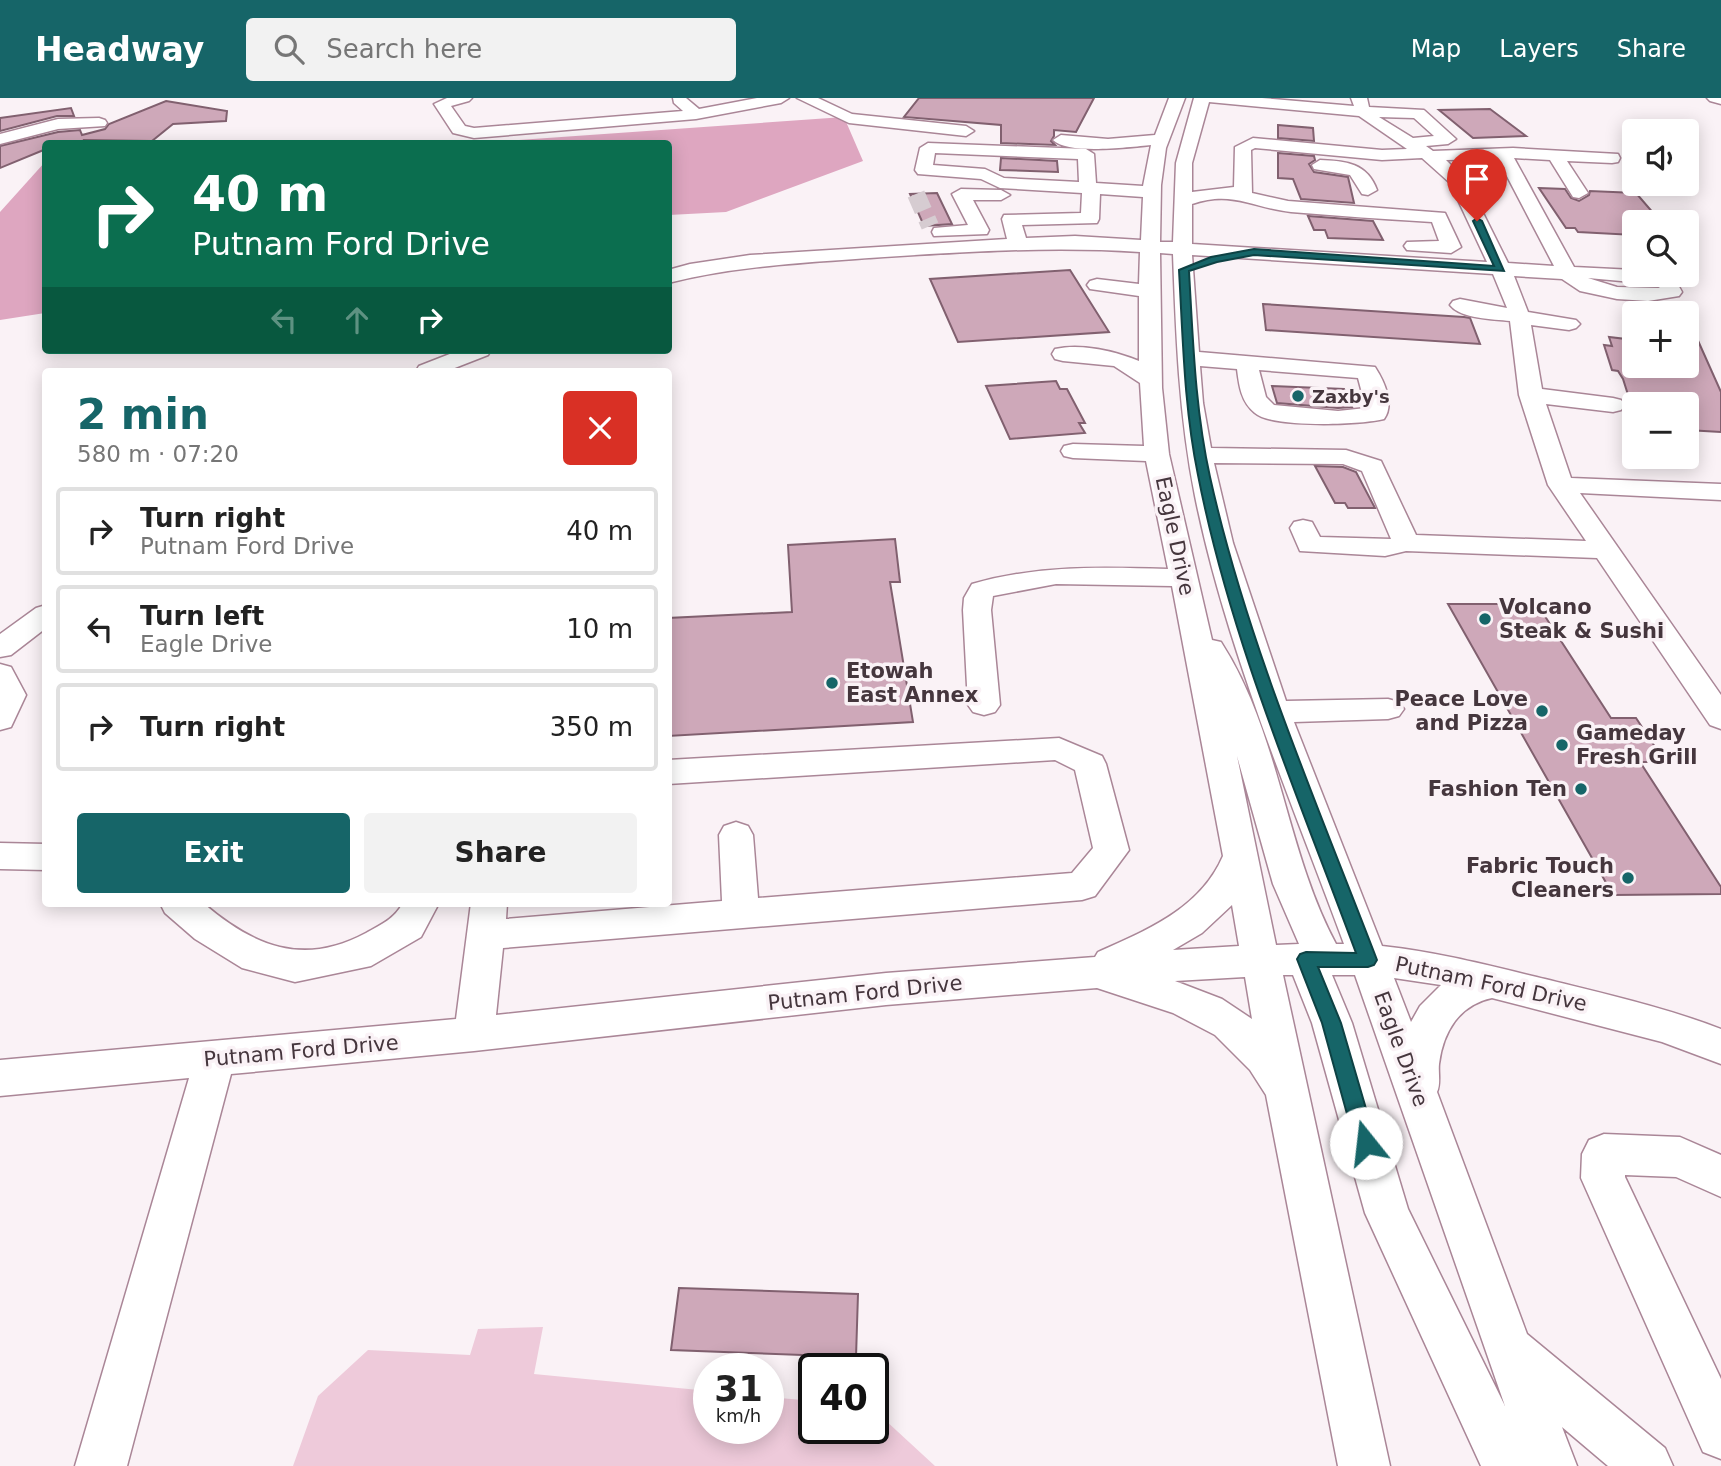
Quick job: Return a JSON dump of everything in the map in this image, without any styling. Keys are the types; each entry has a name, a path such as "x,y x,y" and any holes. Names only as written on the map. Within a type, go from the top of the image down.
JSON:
{"street":[{"path":"464,98 442,104 459,130 474,133 696,114 781,98"},
{"path":"677,98 696,114"},
{"path":"805,98 849,118 1108,144 1161,139"},
{"name":"Eagle Drive","path":"1202,98 1239,134 1186,153 1182,173 1187,358 1200,455 1220,543 1275,712 1420,1100 1551,1466"},
{"path":"1212,98 1239,134 1350,168 1364,176 1374,190 1342,188"},
{"path":"1239,190 1239,134 1246,98"},
{"path":"1715,98 1721,99"},
{"name":"Eagle Drive","path":"1169,103 1156,160 1149,245 1151,380 1157,454 1194,624 1286,1091 1364,1466"},
{"path":"1239,134 1361,104 1418,113 1448,139 1421,151"},
{"path":"1361,104 1458,181 1521,317 1531,395 1561,485 1721,718"},
{"path":"0,139 58,124 99,123"},
{"path":"1239,134 1334,128 1332,150"},
{"path":"1239,134 1332,150 1382,155 1421,151 1612,158"},
{"path":"1108,144 1156,160"},
{"path":"1011,219 1090,219 1086,154 928,148 924,170 985,174 1001,189 1004,213 1011,219 1018,245"},
{"path":"1292,239 1500,269 1568,273 1503,153"},
{"path":"1555,155 1579,192"},
{"path":"931,236 1018,245 1075,242 1149,245 1355,259 1451,247 1439,217 1288,206 1239,190 1208,186 1182,173"},
{"path":"1254,252 1213,240 1181,211 1204,194 1239,190 1267,182"},
{"path":"918,187 929,185 1089,195 1152,192"},
{"path":"672,276 690,270 750,261 980,230 961,194 1001,189"},
{"path":"1441,195 1466,197"},
{"path":"1184,270 1215,259 1254,252"},
{"path":"1355,259 1361,282"},
{"path":"1097,285 1149,291"},
{"path":"1460,305 1475,310 1569,324"},
{"path":"1063,354 1096,356 1122,353 1150,341"},
{"path":"438,354 451,361"},
{"path":"434,368 469,354"},
{"path":"1096,356 1130,365 1151,380"},
{"path":"1187,358 1367,372 1376,395 1376,414 1338,418 1268,411 1258,406 1254,397 1247,363"},
{"path":"1531,395 1612,405"},
{"path":"1073,451 1157,454"},
{"path":"1200,455 1346,457 1372,466 1406,543"},
{"path":"1561,485 1718,495"},
{"path":"1303,528 1310,545 1385,548 1406,543 1605,550"},
{"path":"984,705 977,610 982,590 1000,584 1050,576 1182,578"},
{"path":"0,648 42,617"},
{"path":"1194,624 1231,686 1242,713 1296,902 1316,959 1387,1213 1507,1466"},
{"path":"0,674 11,695 0,719"},
{"path":"1275,712 1388,709"},
{"path":"474,1034 487,919 741,912 1082,886 1111,850 1090,764 1059,749 672,772"},
{"path":"736,835 741,912"},
{"path":"1089,973 1188,924 1230,884 1241,855"},
{"path":"0,856 42,857"},
{"path":"183,907 208,929 255,957 295,967 358,955 408,927 419,907"},
{"name":"Putnam Ford Drive","path":"0,1078 474,1034 886,989 1316,959 1368,960 1427,966 1667,1026 1721,1047"},
{"path":"1089,973 1175,996 1208,1009 1235,1025 1274,1071 1286,1091"},
{"path":"1420,1100 1418,1077 1422,1047 1440,1006 1462,990 1493,982"},
{"path":"101,1466 215,1058"},
{"path":"1721,1177 1680,1157 1604,1154 1603,1178 1721,1434"},
{"path":"1509,1350 1647,1466"}],"shaded area":[{"path":"844,117 863,161 726,212 672,215 672,140 520,140"},
{"path":"42,165 42,313 0,320 0,212"},
{"path":"543,1327 534,1374 693,1389 693,1444 784,1444 784,1398 798,1400 798,1444 889,1444 889,1424 935,1466 293,1466 318,1396 368,1350 470,1355 478,1329"}],"building":[{"path":"919,98 1094,98 1076,132 1054,130 1051,141 1055,145 1001,143 1001,125 904,117"},
{"path":"166,101 227,111 226,121 173,124 153,140 42,140 42,151 0,168 0,146 58,132 80,130 82,135 105,129 109,124"},
{"path":"71,108 74,116 57,116 0,131 0,118"},
{"path":"1490,109 1526,136 1473,138 1439,110"},
{"path":"1278,125 1313,128 1314,141 1278,138"},
{"path":"1278,153 1314,156 1315,160 1309,164 1314,172 1348,177 1354,203 1301,199 1293,179 1278,178"},
{"path":"1001,158 1057,161 1058,172 1000,170"},
{"path":"1539,188 1565,189 1571,198 1579,201 1589,195 1590,191 1622,192 1622,196 1639,196 1651,210 1622,210 1622,234 1578,232 1575,228 1566,228"},
{"path":"937,193 952,224 924,226 910,194"},
{"path":"1308,216 1373,221 1383,240 1328,238 1325,230 1314,230"},
{"path":"1070,270 1109,332 958,342 930,279"},
{"path":"1263,304 1470,318 1480,344 1266,330"},
{"path":"1609,337 1622,339 1622,377 1618,371 1612,370 1604,345 1612,346"},
{"path":"1699,343 1721,392 1721,432 1699,431 1699,392 1627,392 1623,379 1699,378"},
{"path":"1056,381 1060,389 1067,389 1085,423 1079,423 1085,433 1010,439 986,386"},
{"path":"1272,386 1344,389 1352,407 1277,403"},
{"path":"1315,466 1343,467 1356,472 1375,508 1348,508 1345,503 1335,503"},
{"path":"895,539 900,582 890,582 913,722 672,736 672,618 792,612 788,545"},
{"path":"1448,604 1537,604 1611,718 1636,718 1665,762 1640,762 1721,887 1721,894 1613,895"},
{"path":"679,1288 858,1294 856,1353 798,1355 671,1350"}],"tunnel":[{"path":"916,194 930,226"}],"place":[{"name":"Zaxby's","path":"1298,396"},
{"name":"Volcano Steak & Sushi","path":"1485,619"},
{"name":"Etowah East Annex","path":"832,683"},
{"name":"Peace Love and Pizza","path":"1542,711"},
{"name":"Gameday Fresh Grill","path":"1562,745"},
{"name":"Fashion Ten","path":"1581,789"},
{"name":"Fabric Touch Cleaners","path":"1628,878"}],"route":[{"path":"1366,1143 1332,1023 1321,990 1306,959 1368,960 1272,705 1220,543 1208,496 1191,403 1184,270 1215,259 1254,252 1500,269 1477,221"}]}
